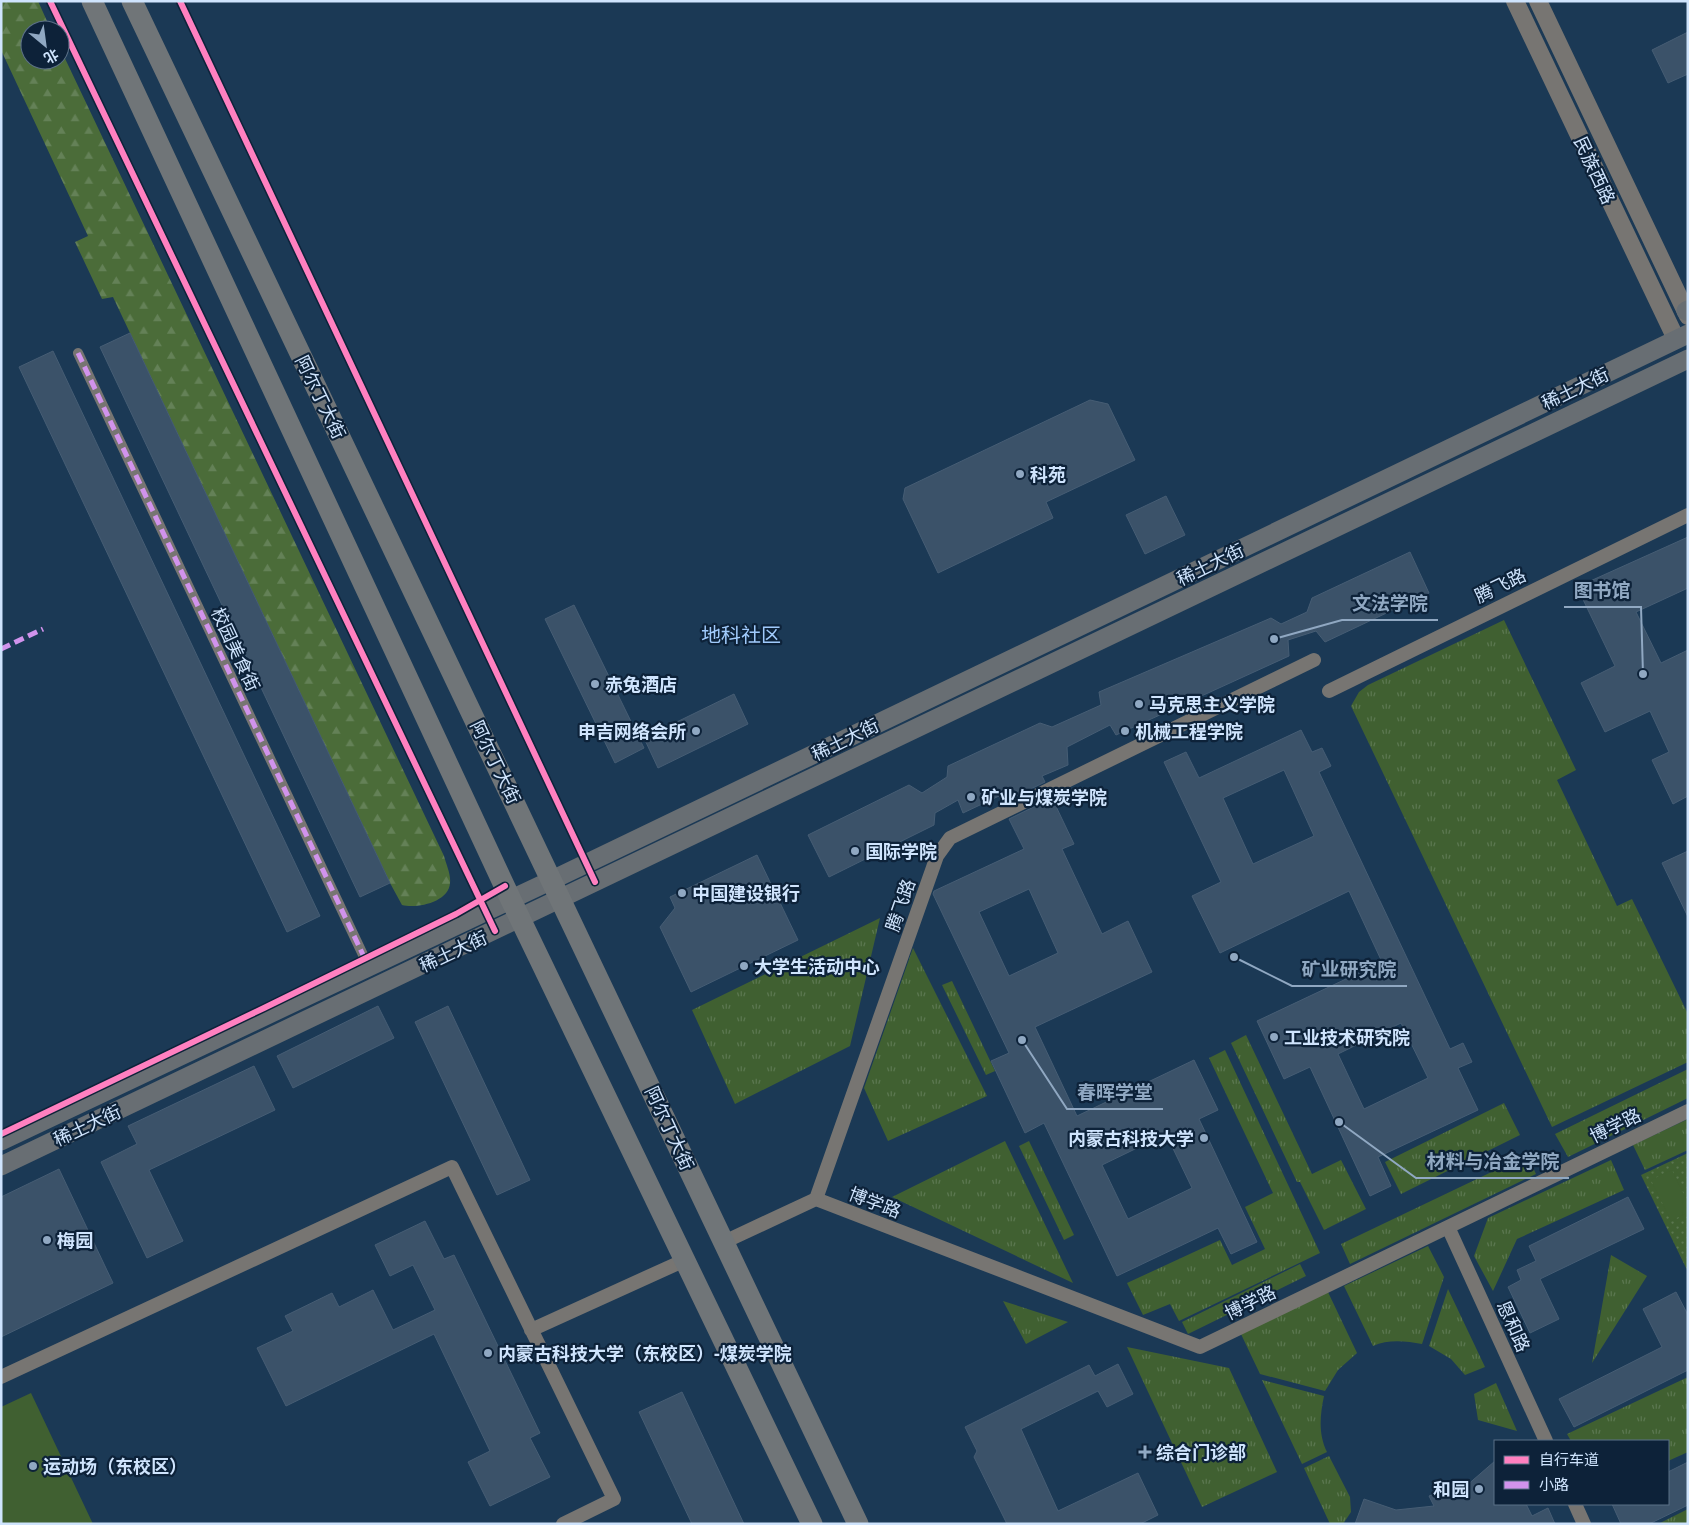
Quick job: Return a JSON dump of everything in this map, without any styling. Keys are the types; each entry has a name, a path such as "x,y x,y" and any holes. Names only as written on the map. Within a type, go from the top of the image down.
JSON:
{"main road":[{"path":"92,1 516,909 812,1524"},
{"name":"阿尔丁大街","path":"132,1 858,1524"},
{"name":"稀土大街","path":"1,1166 556,889 1684,341"},
{"name":"稀土大街","path":"556,889 1688,358"},
{"name":"稀土大街","path":"1,1141 516,909"}],"street":[{"name":"民族西路","path":"1515,1 1684,341"},
{"name":"民族西路","path":"1538,1 1687,312"},
{"name":"校园美食街","path":"78,353 365,959"},
{"name":"腾飞路","path":"1329,690 1688,515"},
{"name":"腾飞路","path":"816,1199 937,856 950,838 1314,660"},
{"name":"博学路","path":"816,1199 1200,1346 1688,1111"},
{"path":"1,1377 452,1167 614,1500 563,1524"},
{"path":"724,1242 816,1199"},
{"name":"恩和路","path":"1448,1227 1546,1440"},
{"path":"531,1330 685,1260"},
{"path":"1574,1505 1584,1524"}],"green space":[{"path":"1,1 38,1 47,20 20,20 20,70 70,69 444,856 450,883 444,895 431,903 416,906 402,905 390,883 113,297 102,299 75,242 88,236 1,50"},
{"path":"1504,620 1576,770 1557,780 1617,906 1632,899 1688,1014 1688,1062 1552,1127 1351,706 1359,692 1368,685"},
{"path":"880,918 850,1046 735,1104 692,1010"},
{"path":"913,948 987,1096 888,1141 864,1088"},
{"path":"952,981 995,1071 986,1075 942,985"},
{"path":"1246,1035 1312,1174 1341,1160 1366,1209 1324,1230 1300,1182 1297,1182 1231,1043"},
{"path":"1225,1050 1320,1253 1179,1321 1170,1304 1143,1315 1127,1283 1220,1240 1232,1265 1265,1249 1245,1207 1273,1193 1209,1058"},
{"path":"1688,1069 1688,1098 1568,1157 1555,1134"},
{"path":"1504,1103 1520,1135 1401,1194 1385,1162"},
{"path":"1688,1119 1688,1150 1645,1170 1633,1145"},
{"path":"1005,1141 1073,1283 892,1197"},
{"path":"1029,1141 1074,1235 1064,1240 1019,1146"},
{"path":"1688,1153 1688,1272 1641,1175"},
{"path":"1527,1155 1536,1174 1350,1264 1341,1244"},
{"path":"1611,1160 1624,1190 1517,1239 1493,1291 1474,1256 1488,1218"},
{"path":"1672,1170 1688,1203 1688,1212 1671,1221 1651,1180"},
{"path":"1428,1246 1444,1277 1422,1344 1403,1341 1373,1346 1344,1286"},
{"path":"1611,1255 1647,1276 1592,1363"},
{"path":"1300,1264 1306,1276 1188,1334 1182,1322"},
{"path":"1448,1289 1485,1367 1465,1375 1451,1359 1429,1346"},
{"path":"1327,1290 1357,1353 1338,1370 1325,1391 1260,1374 1240,1332"},
{"path":"1003,1301 1068,1322 1026,1344"},
{"path":"1127,1347 1229,1368 1277,1472 1202,1507"},
{"path":"1688,1377 1688,1452 1669,1461 1669,1440 1570,1440 1567,1434"},
{"path":"1262,1380 1324,1396 1321,1424 1322,1438 1327,1452 1302,1464"},
{"path":"1496,1383 1517,1431 1478,1420 1474,1394"},
{"name":"运动场（东校区）","path":"31,1393 93,1524 1,1524 1,1407"},
{"path":"1329,1456 1350,1497 1351,1512 1343,1524 1330,1524 1304,1468"},
{"path":"1688,1509 1688,1524 1658,1524"}],"building":[{"path":"1688,32 1688,74 1668,83 1652,50"},
{"path":"130,333 390,883 360,897 100,347"},
{"path":"53,351 320,916 287,932 19,367"},
{"name":"科苑","path":"1090,400 1108,404 1135,460 1046,502 1053,518 938,573 903,499 905,488"},
{"path":"1166,496 1185,535 1145,554 1126,515"},
{"path":"1688,537 1688,588 1636,612 1661,663 1688,650 1688,796 1673,804 1652,760 1669,752 1650,711 1605,732 1581,683 1615,666 1577,587"},
{"path":"1410,552 1429,593 1325,642 1316,631 1288,640 1289,656 1116,735 1110,725 1067,747 1068,765 1042,776 1045,782 1002,803 999,796 963,813 958,800 935,813 934,825 829,877 808,835 909,785 922,793 947,777 948,766 1040,723 1052,727 1101,705 1099,692 1271,618 1281,624 1307,612 1312,598"},
{"name":"赤兔酒店","path":"574,605 644,748 615,763 545,619"},
{"name":"申吉网络会所","path":"734,694 748,724 658,768 644,738"},
{"path":"1301,730 1312,752 1322,748 1331,766 1319,772 1450,1049 1463,1043 1472,1062 1458,1068 1478,1110 1378,1157 1391,1186 1370,1196 1310,1067 1284,1079 1257,1021 1382,962 1349,891 1220,953 1192,896 1221,882 1164,762 1186,752 1199,778","holes":["1284,770 1314,836 1253,864 1223,798","1401,1023 1428,1078 1364,1109 1338,1054"]},
{"path":"1052,798 1074,844 1062,849 1102,934 1128,921 1152,972 1035,1027 1077,1116 1194,1060 1218,1110 1199,1119 1257,1242 1231,1254 1218,1228 1117,1276 1044,1123 1025,1133 991,1061 1009,1053 933,894 934,891 1024,849 1009,819","holes":["1029,889 1058,953 1009,976 979,912","1166,1134 1192,1188 1128,1219 1102,1165"]},
{"path":"1688,851 1688,917 1662,863"},
{"path":"757,855 798,940 691,992 660,927 675,908 670,897"},
{"path":"378,1006 394,1038 293,1088 277,1056"},
{"path":"448,1006 530,1180 497,1195 415,1022"},
{"path":"254,1066 275,1110 149,1170 183,1241 147,1258 101,1162 137,1144 128,1126"},
{"name":"梅园","path":"59,1169 113,1283 1,1337 1,1197"},
{"path":"1628,1197 1644,1229 1540,1279 1559,1319 1530,1333 1508,1287 1521,1280 1517,1270 1536,1261 1529,1246"},
{"path":"425,1221 444,1259 454,1255 540,1433 530,1438 550,1477 490,1506 468,1462 490,1451 434,1334 286,1406 257,1348 293,1331 285,1316 332,1293 339,1307 373,1290 393,1330 435,1310 413,1265 390,1276 375,1245"},
{"path":"1676,1292 1688,1315 1688,1370 1574,1427 1559,1399 1662,1347 1643,1309"},
{"path":"1118,1364 1133,1394 1107,1407 1098,1391 1021,1429 1058,1511 1138,1473 1158,1515 1140,1524 1007,1524 974,1457 977,1451 965,1427 1089,1365 1095,1376"},
{"path":"682,1392 744,1524 692,1524 639,1412"},
{"name":"和园","path":"1494,1462 1494,1505 1526,1505 1532,1516 1548,1508 1555,1524 1355,1524 1364,1499 1396,1510 1434,1506 1429,1496 1454,1485 1458,1493"},
{"path":"1688,1462 1688,1505 1649,1524 1621,1524 1612,1505 1669,1505 1669,1472"}],"marked path":[{"path":"78,353 365,959"},
{"path":"1,649 43,629"}],"cycle path":[{"path":"50,1 495,931"},
{"path":"180,1 595,882"},
{"path":"1,1134 456,914 505,886"}],"place":[{"name":"科苑","path":"1020,474"},
{"name":"文法学院","path":"1274,639"},
{"name":"图书馆","path":"1643,674"},
{"name":"赤兔酒店","path":"595,684"},
{"name":"马克思主义学院","path":"1139,704"},
{"name":"申吉网络会所","path":"696,731"},
{"name":"机械工程学院","path":"1125,731"},
{"name":"矿业与煤炭学院","path":"971,797"},
{"name":"国际学院","path":"855,851"},
{"name":"中国建设银行","path":"682,893"},
{"name":"矿业研究院","path":"1234,957"},
{"name":"大学生活动中心","path":"744,966"},
{"name":"工业技术研究院","path":"1274,1037"},
{"name":"春晖学堂","path":"1022,1040"},
{"name":"材料与冶金学院","path":"1339,1122"},
{"name":"内蒙古科技大学","path":"1204,1138"},
{"name":"梅园","path":"47,1240"},
{"name":"内蒙古科技大学（东校区）-煤炭学院","path":"488,1353"},
{"name":"综合门诊部","path":"1145,1452"},
{"name":"运动场（东校区）","path":"33,1466"},
{"name":"和园","path":"1479,1489"}],"district":[{"name":"地科社区","path":"741,634"}]}
